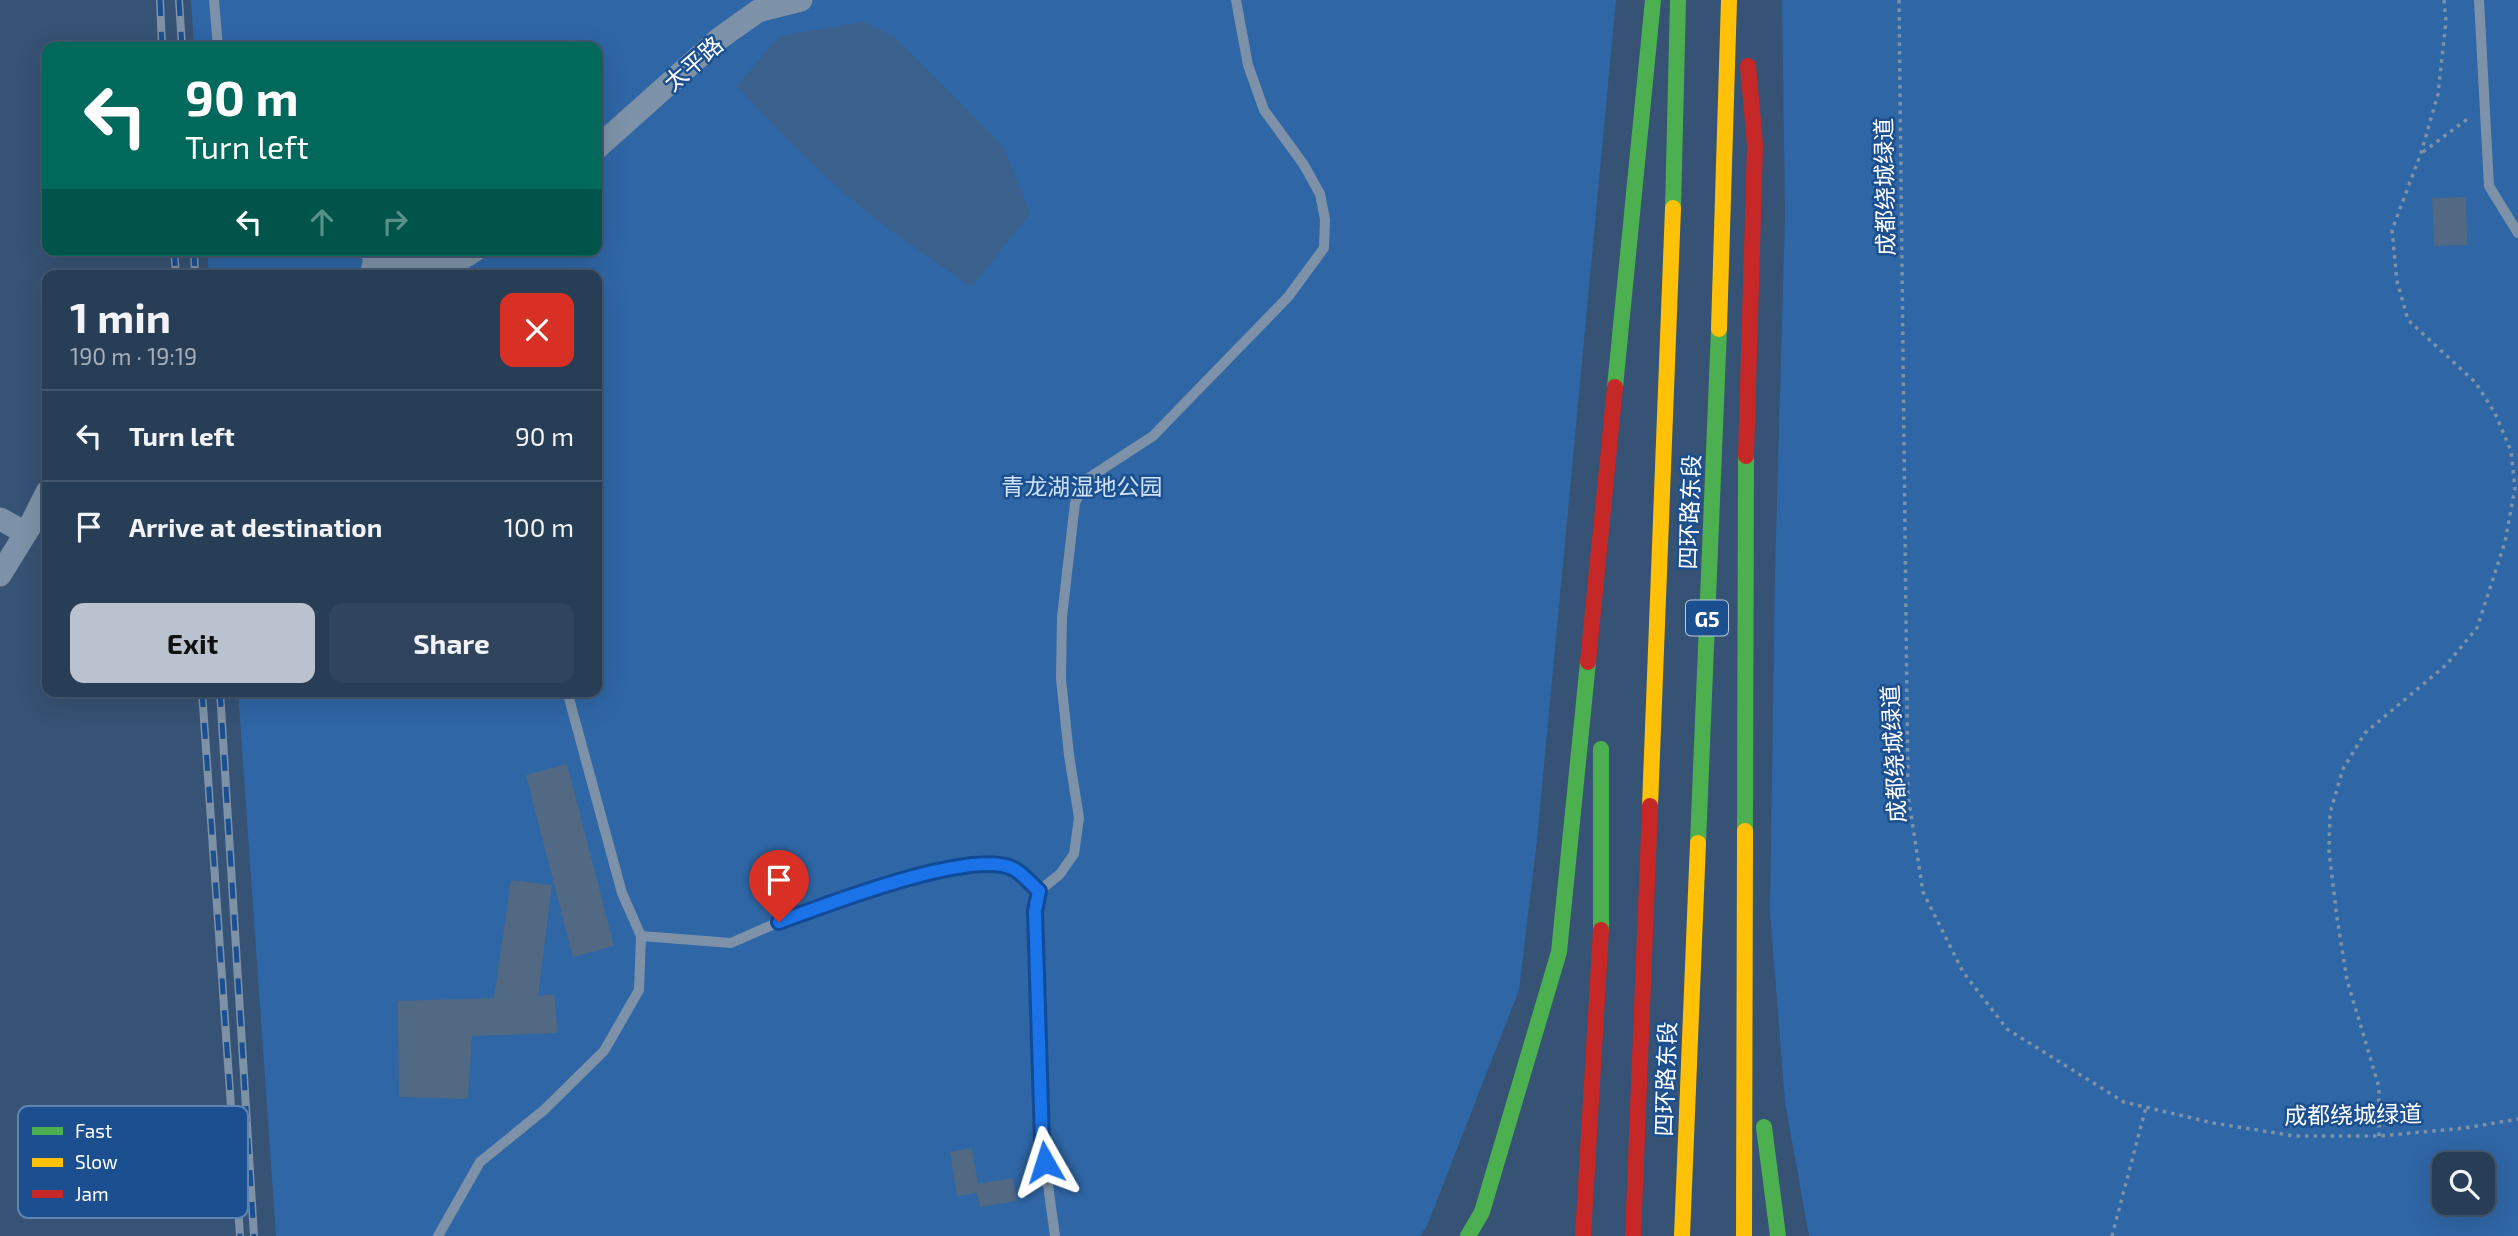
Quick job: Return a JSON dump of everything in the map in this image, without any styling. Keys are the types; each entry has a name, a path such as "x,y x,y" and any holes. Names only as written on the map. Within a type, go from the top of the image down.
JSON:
{"highway":[{"path":"1468,1236 1482,1212 1559,952 1653,0"},
{"name":"四环路东段","path":"1633,1236 1673,204 1678,0"},
{"name":"四环路东段","path":"1682,1236 1722,265 1729,0"},
{"path":"1743,0 1745,26"},
{"path":"1744,1236 1746,385 1755,145 1747,53"},
{"path":"1601,523 1601,689"},
{"path":"1583,1236 1601,952 1601,730"},
{"path":"1745,947 1778,1236"}],"street":[{"name":"太平路","path":"602,144 720,38 758,11 801,0"},
{"path":"368,262 400,268 468,260"},
{"path":"0,575 42,502"},
{"path":"0,519 26,533"}],"lane":[{"path":"214,0 218,42"},
{"path":"1055,1236 1042,1141 1035,911 1039,891 1060,874 1074,854 1079,818 1061,679 1062,617 1075,503 1087,479 1153,436 1288,297 1324,248 1325,219 1320,194 1304,165 1264,110 1248,65 1236,0"},
{"path":"2479,0 2488,186 2518,233"},
{"path":"438,1236 480,1162 544,1110 604,1051 639,990 641,936 622,893 569,697"},
{"path":"641,936 731,943 779,922 878,886 945,869 996,865 1014,869 1039,891"}],"path":[{"name":"成都绕城绿道","path":"1899,0 1908,795 1923,892 1962,972 2007,1029 2124,1102 2214,1123 2295,1136 2379,1136 2465,1128 2518,1119"},
{"path":"2379,1136 2379,1087 2347,980 2337,918 2329,851 2330,813 2343,769 2365,733 2446,665 2477,628 2505,542 2515,488 2511,451 2495,413 2475,382 2408,320 2397,281 2392,230 2421,153 2438,94 2446,21 2444,0"},
{"path":"2421,153 2484,107"},
{"path":"2112,1236 2146,1107"}],"green space":[{"name":"青龙湖湿地公园","path":"191,0 1616,0 1537,840 1519,990 1427,1226 1420,1236 276,1236 238,697 602,697 602,270 209,270 207,256 602,256 602,42 194,42"},
{"path":"1782,0 2518,0 2518,1236 1809,1236 1785,1102 1770,912 1775,571 1785,215"}],"shaded area":[{"path":"864,22 895,37 1003,146 1030,213 972,287 855,202 800,151 737,86 780,36"}],"building":[{"path":"2466,197 2467,245 2434,246 2432,198"},
{"path":"567,764 614,946 573,957 526,775"},
{"path":"511,880 552,885 538,996 554,994 558,1033 472,1036 468,1099 399,1097 398,1001 494,998"},
{"path":"972,1148 978,1184 1013,1178 1017,1201 980,1207 977,1193 957,1196 950,1152"}],"railway":[{"path":"160,0 162,42"},
{"path":"179,0 182,42"},
{"path":"174,256 176,270"},
{"path":"194,256 195,270"},
{"path":"202,697 231,1106"},
{"path":"220,697 246,1106"},
{"path":"248,1140 254,1236"},
{"path":"239,1218 240,1236"}],"traffic: fast":[{"path":"1615,387 1653,0"},
{"path":"1673,208 1678,0"},
{"path":"1698,843 1719,329"},
{"path":"1745,831 1746,456"},
{"path":"1468,1236 1482,1212 1559,952 1588,662"},
{"path":"1601,749 1601,930"},
{"path":"1764,1127 1778,1236"}],"traffic: slow":[{"path":"1719,329 1729,0"},
{"path":"1650,806 1673,208"},
{"path":"1744,1236 1745,831"},
{"path":"1682,1236 1698,843"}],"traffic: jam":[{"path":"1746,456 1755,145 1748,66"},
{"path":"1588,662 1615,387"},
{"path":"1633,1236 1650,806"},
{"path":"1583,1236 1601,930"}],"route":[{"path":"779,922 878,886 945,869 996,865 1014,869 1039,891 1035,911 1039,970 1042,1141 1045,1162"}]}
